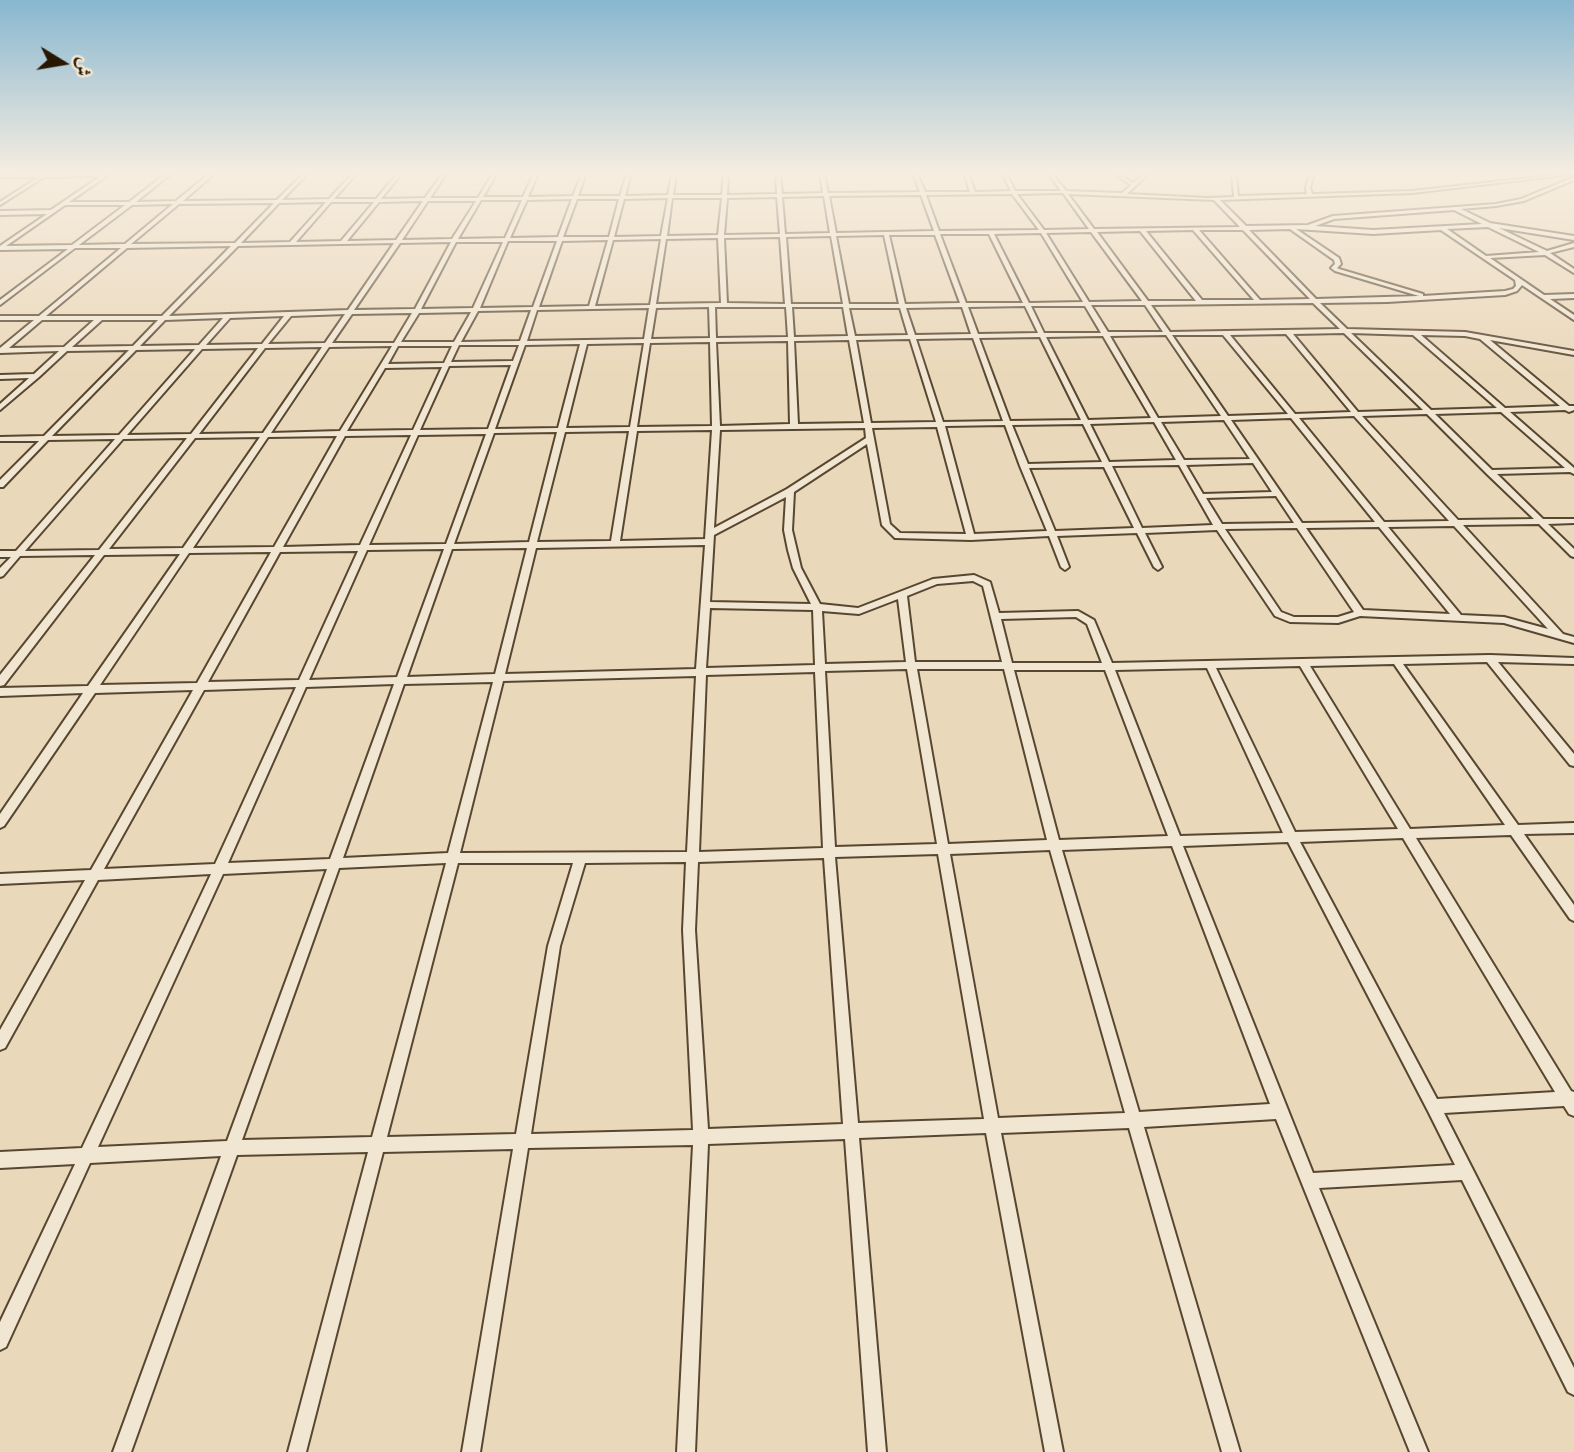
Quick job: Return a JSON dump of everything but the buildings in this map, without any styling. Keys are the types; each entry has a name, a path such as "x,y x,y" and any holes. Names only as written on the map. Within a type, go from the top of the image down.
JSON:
{"street":[{"path":"0,303 80,241"},
{"path":"1,350 133,241"},
{"path":"0,485 242,241"},
{"path":"0,1043 342,433 397,345 454,241"},
{"path":"0,248 467,241"},
{"path":"0,1341 220,867 446,365 476,309 507,241"},
{"path":"122,1452 229,1148 401,681 521,342 560,241"},
{"path":"592,307 610,241"},
{"path":"615,544 662,241"},
{"path":"722,241 724,305"},
{"path":"781,241 791,337 794,426"},
{"path":"836,241 845,306 886,525 898,536 971,537 1138,529 1574,522"},
{"path":"888,241 902,306 940,423 971,537"},
{"path":"940,241 1007,422 1065,567"},
{"path":"994,241 1158,567"},
{"path":"1048,241 1219,527 1278,614 1284,618 1338,620 1360,613 1509,620 1574,640"},
{"path":"1099,241 1146,302 1360,613"},
{"path":"1151,241 1200,302"},
{"path":"1205,241 1258,302"},
{"path":"1256,241 1426,411 1574,554"},
{"path":"1310,241 1336,259 1338,264 1334,268 1337,270 1432,299"},
{"path":"1462,241 1574,318"},
{"path":"1522,241 1574,271"},
{"path":"0,823 398,242"},
{"path":"1487,257 1546,253 1574,245"},
{"path":"0,318 164,318 712,305 902,306 1432,299 1505,293 1519,286 1517,278"},
{"path":"1543,297 1574,296"},
{"path":"686,1452 701,1137 689,930 716,428 712,305"},
{"path":"0,681 288,315"},
{"path":"0,574 228,316"},
{"path":"0,408 100,318"},
{"path":"1,350 1347,331 1481,335 1574,352"},
{"path":"1288,332 1355,413 1561,637"},
{"path":"1414,332 1573,471"},
{"path":"1225,333 1457,616"},
{"path":"1481,335 1574,414"},
{"path":"297,1452 453,858 584,341"},
{"path":"1560,350 1574,344"},
{"path":"382,366 514,363"},
{"path":"0,377 37,376"},
{"path":"0,439 491,429 1085,422 1570,408"},
{"path":"0,554 615,544 709,538 790,491 871,438"},
{"path":"1024,466 1255,461"},
{"path":"1490,472 1573,471"},
{"path":"790,491 788,530 792,550 817,607 830,851 877,1452"},
{"path":"1202,496 1278,494"},
{"path":"706,605 817,607 859,611 936,581 974,578 987,584 1054,844 1231,1452"},
{"path":"902,595 911,665 992,1124 1054,1452"},
{"path":"995,616 1078,614 1087,617 1091,622 1280,1111 1419,1452"},
{"path":"0,692 911,665 1109,667 1490,659 1574,661"},
{"path":"1490,659 1574,762"},
{"path":"1397,662 1574,915"},
{"path":"1303,663 1572,1102 1433,1106"},
{"path":"1210,665 1292,839 1433,1106 1574,1386"},
{"path":"0,879 453,858 693,857 1574,828"},
{"path":"471,1452 554,946 580,859"},
{"path":"0,1160 229,1148 701,1137 1136,1120 1280,1111"},
{"path":"1308,1181 1466,1172"}]}
